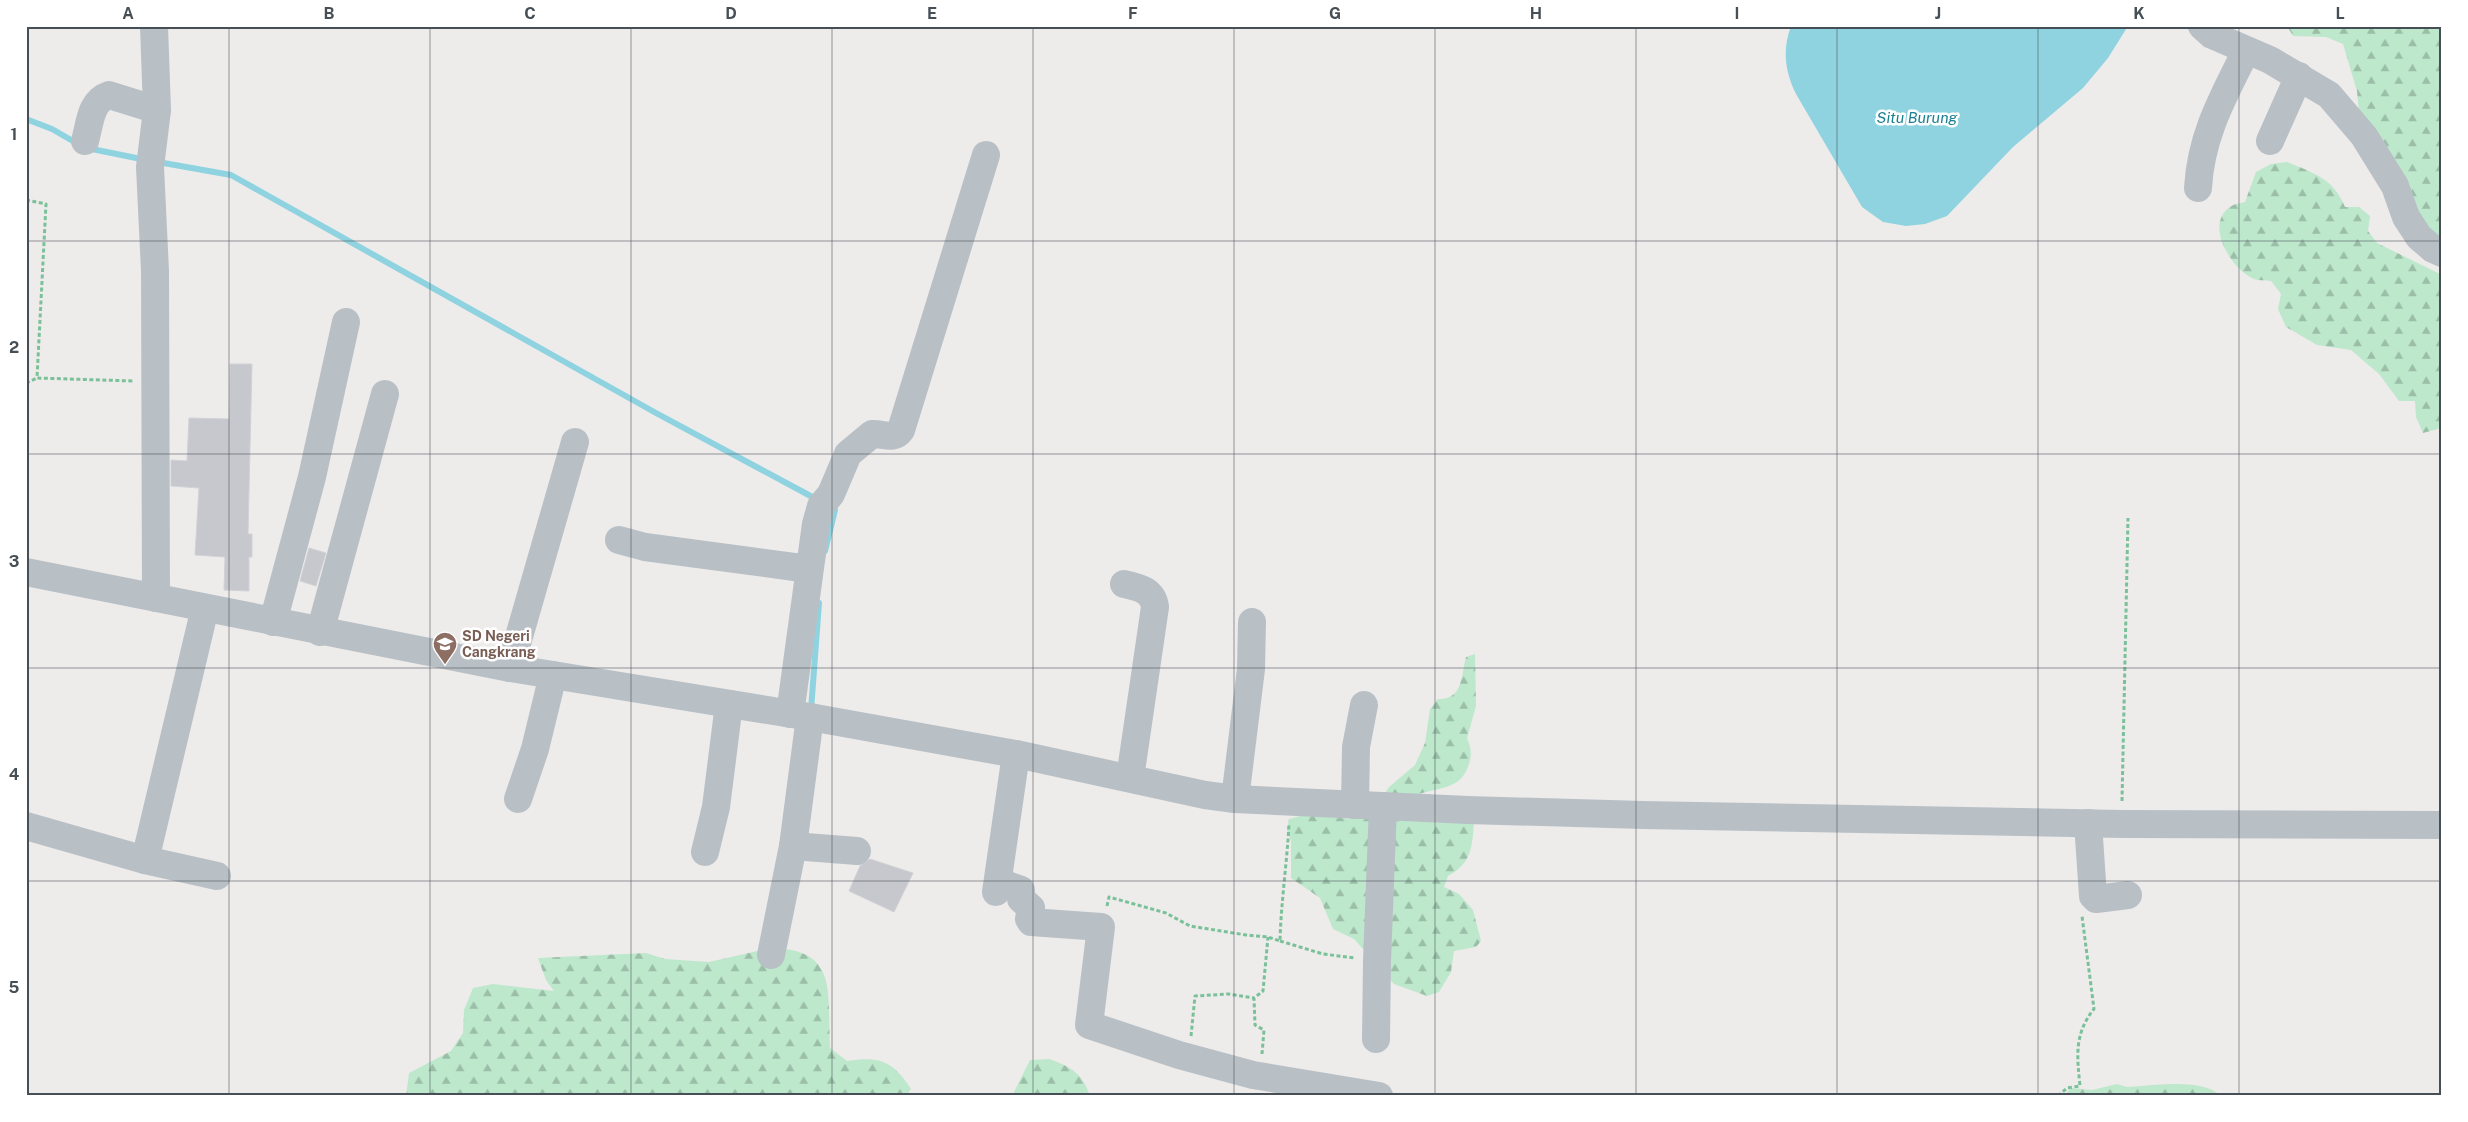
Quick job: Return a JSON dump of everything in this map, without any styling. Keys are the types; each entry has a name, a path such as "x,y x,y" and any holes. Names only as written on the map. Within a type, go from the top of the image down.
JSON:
{"street":[{"path":"154,26 157,110 150,158 155,271 156,598"},
{"path":"2202,26 2212,35 2270,60 2300,76 2329,95 2364,136 2395,186 2406,217 2419,237 2433,249 2442,253"},
{"path":"2198,188 2206,135 2246,51"},
{"path":"2270,141 2300,76"},
{"path":"85,141 96,102 102,98 109,95 157,110"},
{"path":"770,956 793,846 809,569 816,524 821,506 831,494 848,454 872,434 891,437 897,435 902,430 986,155"},
{"path":"273,622 312,477 346,322"},
{"path":"320,632 385,394"},
{"path":"510,668 575,442"},
{"path":"618,540 645,547 809,569"},
{"path":"26,572 320,632 510,668 800,715 1016,754 1235,799 2088,833 2122,824 2442,825"},
{"path":"1124,584 1142,588 1150,594 1155,607 1130,778"},
{"path":"145,860 205,608"},
{"path":"1235,799 1251,669 1252,622"},
{"path":"518,799 535,749 553,675"},
{"path":"705,852 716,807 729,704"},
{"path":"1355,805 1356,747 1364,705"},
{"path":"1016,754 997,887 1021,890 1020,899 1031,908 1029,919 1031,922 1101,927 1089,1025 1189,1058 1260,1075 1379,1096"},
{"path":"1376,1039 1377,961 1384,806"},
{"path":"26,826 145,860 217,876"},
{"path":"2088,833 2086,896 2093,896 2096,899 2128,895"},
{"path":"793,846 857,851"}],"path":[{"path":"26,200 46,204 37,378"},
{"path":"26,383 37,378 156,381"},
{"path":"2122,824 2128,518"},
{"path":"1280,941 1281,905 1285,883 1291,801"},
{"path":"2058,1096 2067,1088 2080,1086 2078,1040 2083,1022 2094,1009 2086,896"},
{"path":"1101,927 1109,897 1166,913 1190,926 1246,936 1268,937 1324,954 1377,961"},
{"path":"1189,1058 1195,996 1228,994 1254,998 1263,991 1268,937"},
{"path":"1254,998 1255,1025 1264,1030 1260,1075"}],"green space":[{"path":"2287,26 2442,26 2442,244 2427,235 2360,125 2357,91 2343,44 2326,37 2293,36"},
{"path":"2287,162 2329,183 2345,207 2359,207 2370,216 2368,231 2377,243 2442,275 2442,424 2438,429 2423,433 2416,417 2415,401 2399,401 2379,374 2351,350 2317,345 2286,327 2278,309 2281,294 2271,281 2252,278 2244,273 2229,256 2220,235 2220,224 2223,215 2230,207 2245,202 2256,172 2271,164"},
{"path":"1475,654 1476,706 1467,738 1471,751 1469,764 1456,783 1419,794 1474,822 1469,854 1462,866 1448,876 1444,887 1459,894 1473,910 1481,941 1476,947 1454,951 1451,972 1439,992 1427,996 1394,984 1354,939 1333,929 1320,898 1291,878 1291,841 1287,830 1289,819 1308,814 1349,819 1377,806 1389,787 1415,765 1425,743 1430,709 1438,699 1452,696 1457,691 1462,679 1466,657"},
{"path":"771,948 793,950 809,956 819,966 825,978 828,993 830,1048 847,1061 877,1060 892,1067 911,1089 906,1096 406,1096 409,1073 451,1051 463,1033 464,1010 473,988 493,984 554,991 546,980 538,958 646,953 665,959 709,962"},
{"path":"1050,1059 1075,1072 1087,1088 1090,1096 1012,1096 1030,1060"},
{"path":"2117,1084 2127,1087 2163,1084 2202,1086 2221,1096 2064,1096 2071,1088 2092,1090"}],"water":[{"name":"Situ Burung","path":"1791,26 2128,26 2108,58 2083,88 2013,147 1947,216 1925,224 1906,226 1883,222 1862,207 1796,94 1789,77 1786,61 1786,44"}],"building":[{"path":"230,364 252,364 248,534 252,534 252,557 249,557 249,591 224,590 225,557 195,555 199,488 171,486 171,460 187,461 189,418 229,419"},
{"path":"309,548 326,553 316,586 300,581"},
{"path":"870,859 913,873 894,912 849,891 860,866"}],"waterway":[{"path":"26,119 52,129 78,144"},
{"path":"87,148 146,160"},
{"path":"158,162 231,175 656,413 818,500"},
{"path":"825,551 835,510 829,506"},
{"path":"811,710 819,603"}],"place":[{"name":"SD Negeri Cangkrang","path":"445,665"}]}
